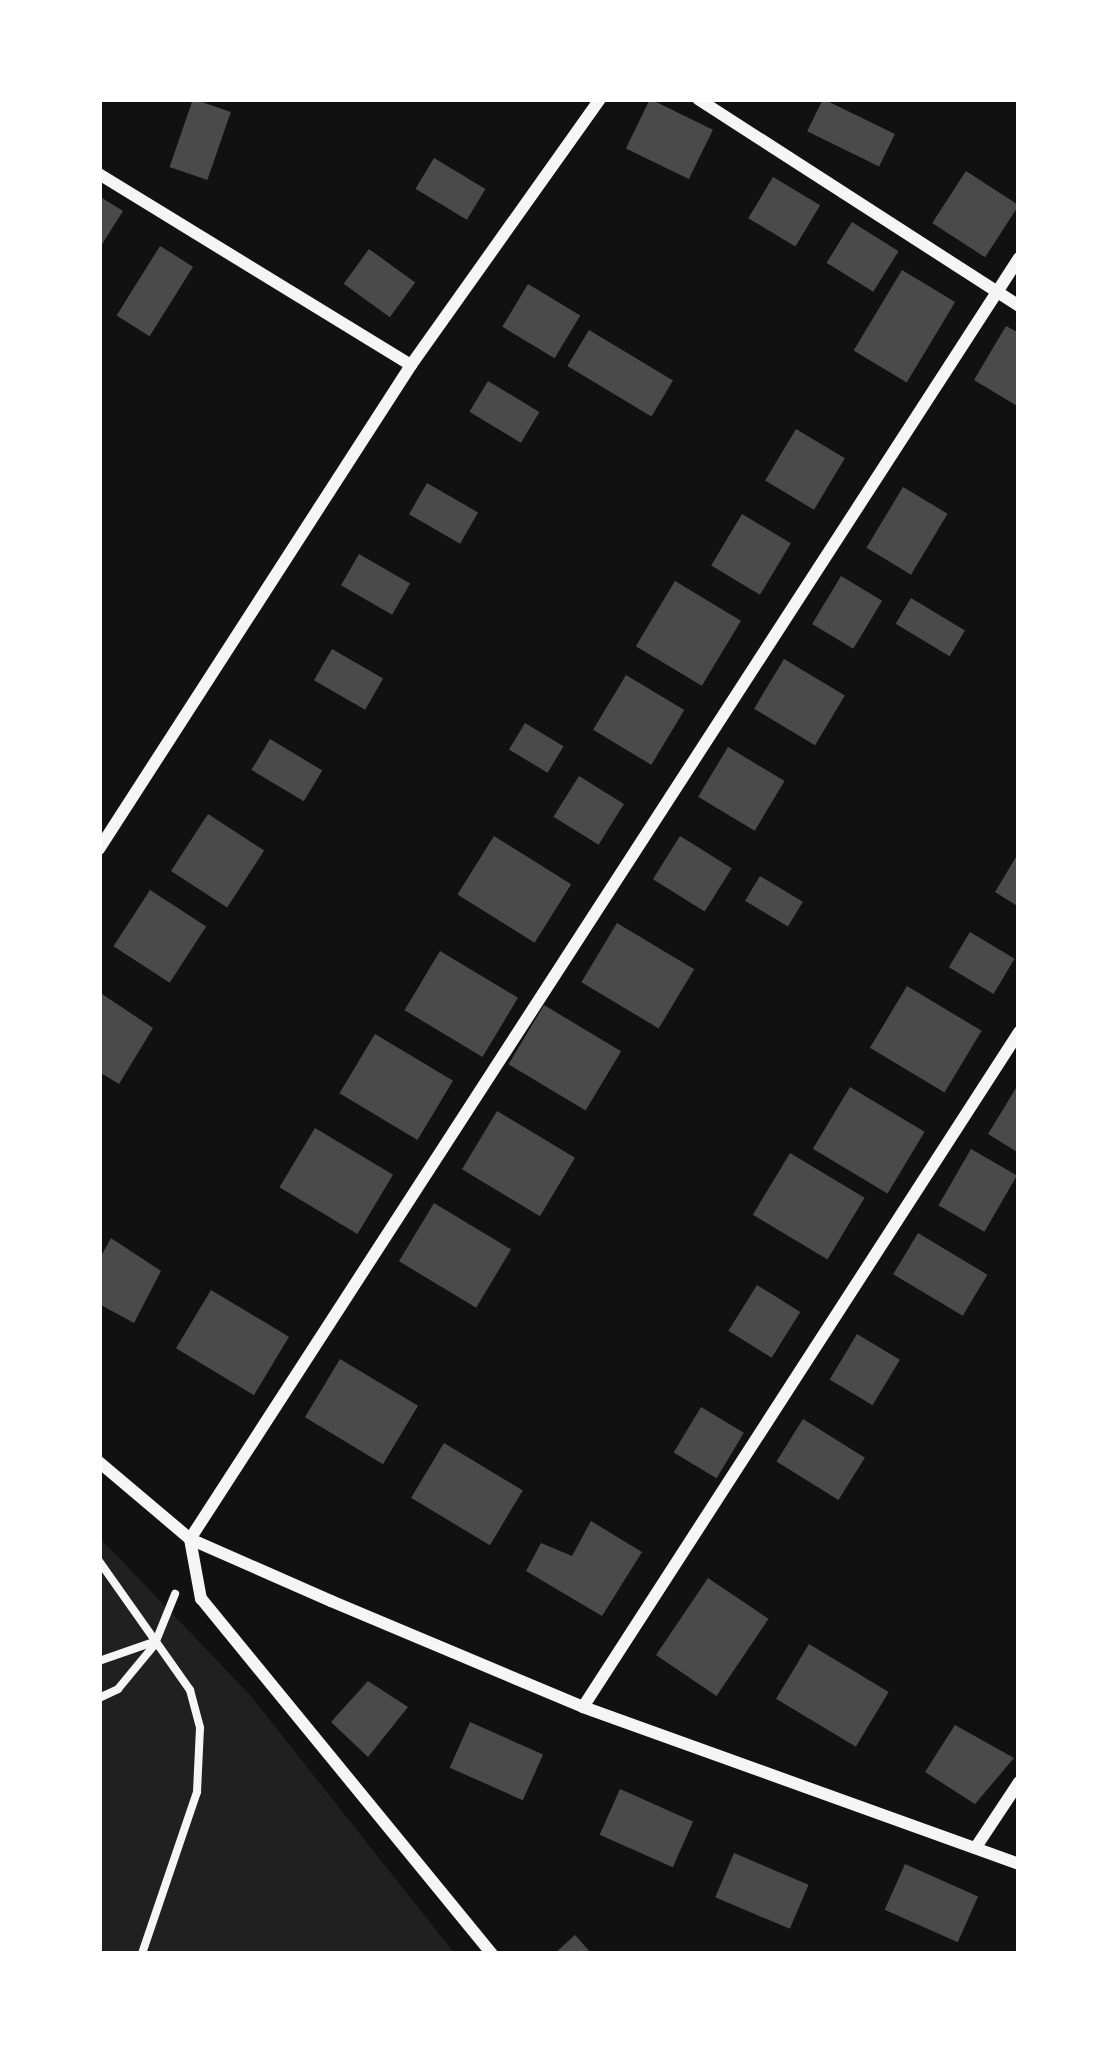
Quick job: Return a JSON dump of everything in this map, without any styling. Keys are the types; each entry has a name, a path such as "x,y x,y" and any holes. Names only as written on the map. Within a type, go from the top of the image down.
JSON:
{"street":[{"path":"99,849 411,364 600,99"},
{"path":"698,99 1019,306"},
{"path":"99,174 411,364"},
{"path":"492,1954 201,1600 190,1538 1019,258"},
{"path":"583,1707 1019,1032"},
{"path":"99,1462 190,1538 583,1707 1019,1864"},
{"path":"976,1847 1019,1782"}],"path":[{"path":"99,1699 118,1689 157,1642 190,1538"},
{"path":"99,1562 190,1690 200,1728 198,1771 142,1954"},
{"path":"99,1661 157,1642"}],"shaded area":[{"path":"99,1537 250,1695 455,1954 99,1954"}],"building":[{"path":"193,99 231,112 207,180 170,167"},
{"path":"650,99 713,130 689,179 626,148"},
{"path":"823,99 895,134 879,166 807,131"},
{"path":"434,158 485,189 467,220 415,189"},
{"path":"966,171 1019,205 985,257 932,223"},
{"path":"773,177 820,205 795,246 748,218"},
{"path":"99,196 123,211 99,249"},
{"path":"852,222 899,251 873,292 827,263"},
{"path":"160,246 193,267 150,336 117,316"},
{"path":"369,249 415,283 390,317 344,284"},
{"path":"902,270 955,302 907,383 854,351"},
{"path":"528,284 580,315 555,358 502,327"},
{"path":"1006,326 1019,333 1019,407 974,380"},
{"path":"589,330 673,380 651,416 567,366"},
{"path":"488,381 539,412 521,443 469,412"},
{"path":"796,429 845,458 814,510 765,480"},
{"path":"427,483 478,512 460,544 409,514"},
{"path":"903,487 948,514 911,575 866,548"},
{"path":"742,514 791,543 760,595 711,565"},
{"path":"359,554 410,584 392,615 341,585"},
{"path":"841,576 882,601 853,649 812,624"},
{"path":"675,581 741,621 702,686 636,646"},
{"path":"911,598 965,630 950,656 896,624"},
{"path":"332,649 383,678 365,710 314,680"},
{"path":"784,659 845,696 815,745 754,709"},
{"path":"626,675 684,710 651,765 593,730"},
{"path":"525,723 564,746 548,773 509,750"},
{"path":"270,739 322,770 304,801 251,770"},
{"path":"728,747 785,781 755,831 698,797"},
{"path":"579,776 624,804 599,845 554,817"},
{"path":"208,814 264,850 227,908 171,871"},
{"path":"494,836 571,884 535,943 457,895"},
{"path":"680,836 732,868 705,912 653,879"},
{"path":"1019,852 1019,907 995,892"},
{"path":"760,876 803,902 788,927 745,901"},
{"path":"150,890 206,926 170,983 114,946"},
{"path":"617,923 694,969 659,1028 581,982"},
{"path":"970,932 1015,959 993,994 949,967"},
{"path":"440,951 518,998 482,1057 404,1010"},
{"path":"907,986 982,1031 944,1093 870,1048"},
{"path":"99,992 153,1028 119,1084 99,1072"},
{"path":"544,1005 621,1051 586,1110 508,1064"},
{"path":"375,1034 453,1081 417,1140 339,1093"},
{"path":"1019,1083 1019,1153 988,1134"},
{"path":"850,1087 925,1132 887,1194 813,1149"},
{"path":"497,1111 575,1158 540,1216 462,1169"},
{"path":"315,1128 393,1175 357,1234 279,1187"},
{"path":"971,1149 1017,1176 984,1232 938,1205"},
{"path":"790,1153 865,1198 827,1260 753,1215"},
{"path":"434,1203 511,1249 476,1308 399,1261"},
{"path":"918,1233 987,1275 963,1316 893,1274"},
{"path":"111,1238 161,1271 134,1323 99,1304 99,1260"},
{"path":"757,1285 800,1312 772,1358 728,1331"},
{"path":"211,1290 289,1337 254,1395 176,1348"},
{"path":"857,1334 900,1360 873,1405 830,1379"},
{"path":"340,1359 418,1406 383,1464 305,1417"},
{"path":"701,1407 744,1433 717,1478 674,1452"},
{"path":"803,1419 865,1458 838,1500 777,1461"},
{"path":"444,1443 523,1490 490,1545 411,1498"},
{"path":"591,1521 642,1552 602,1616 526,1571 541,1543 572,1556"},
{"path":"708,1578 769,1619 717,1696 656,1655"},
{"path":"809,1644 889,1692 856,1747 776,1699"},
{"path":"368,1681 408,1707 368,1757 331,1722"},
{"path":"470,1722 543,1755 523,1800 450,1768"},
{"path":"955,1725 1014,1758 975,1804 925,1772"},
{"path":"620,1789 693,1822 673,1867 600,1835"},
{"path":"734,1853 809,1885 790,1929 715,1897"},
{"path":"905,1864 978,1897 958,1942 885,1910"},
{"path":"575,1935 592,1954 554,1954"}]}
